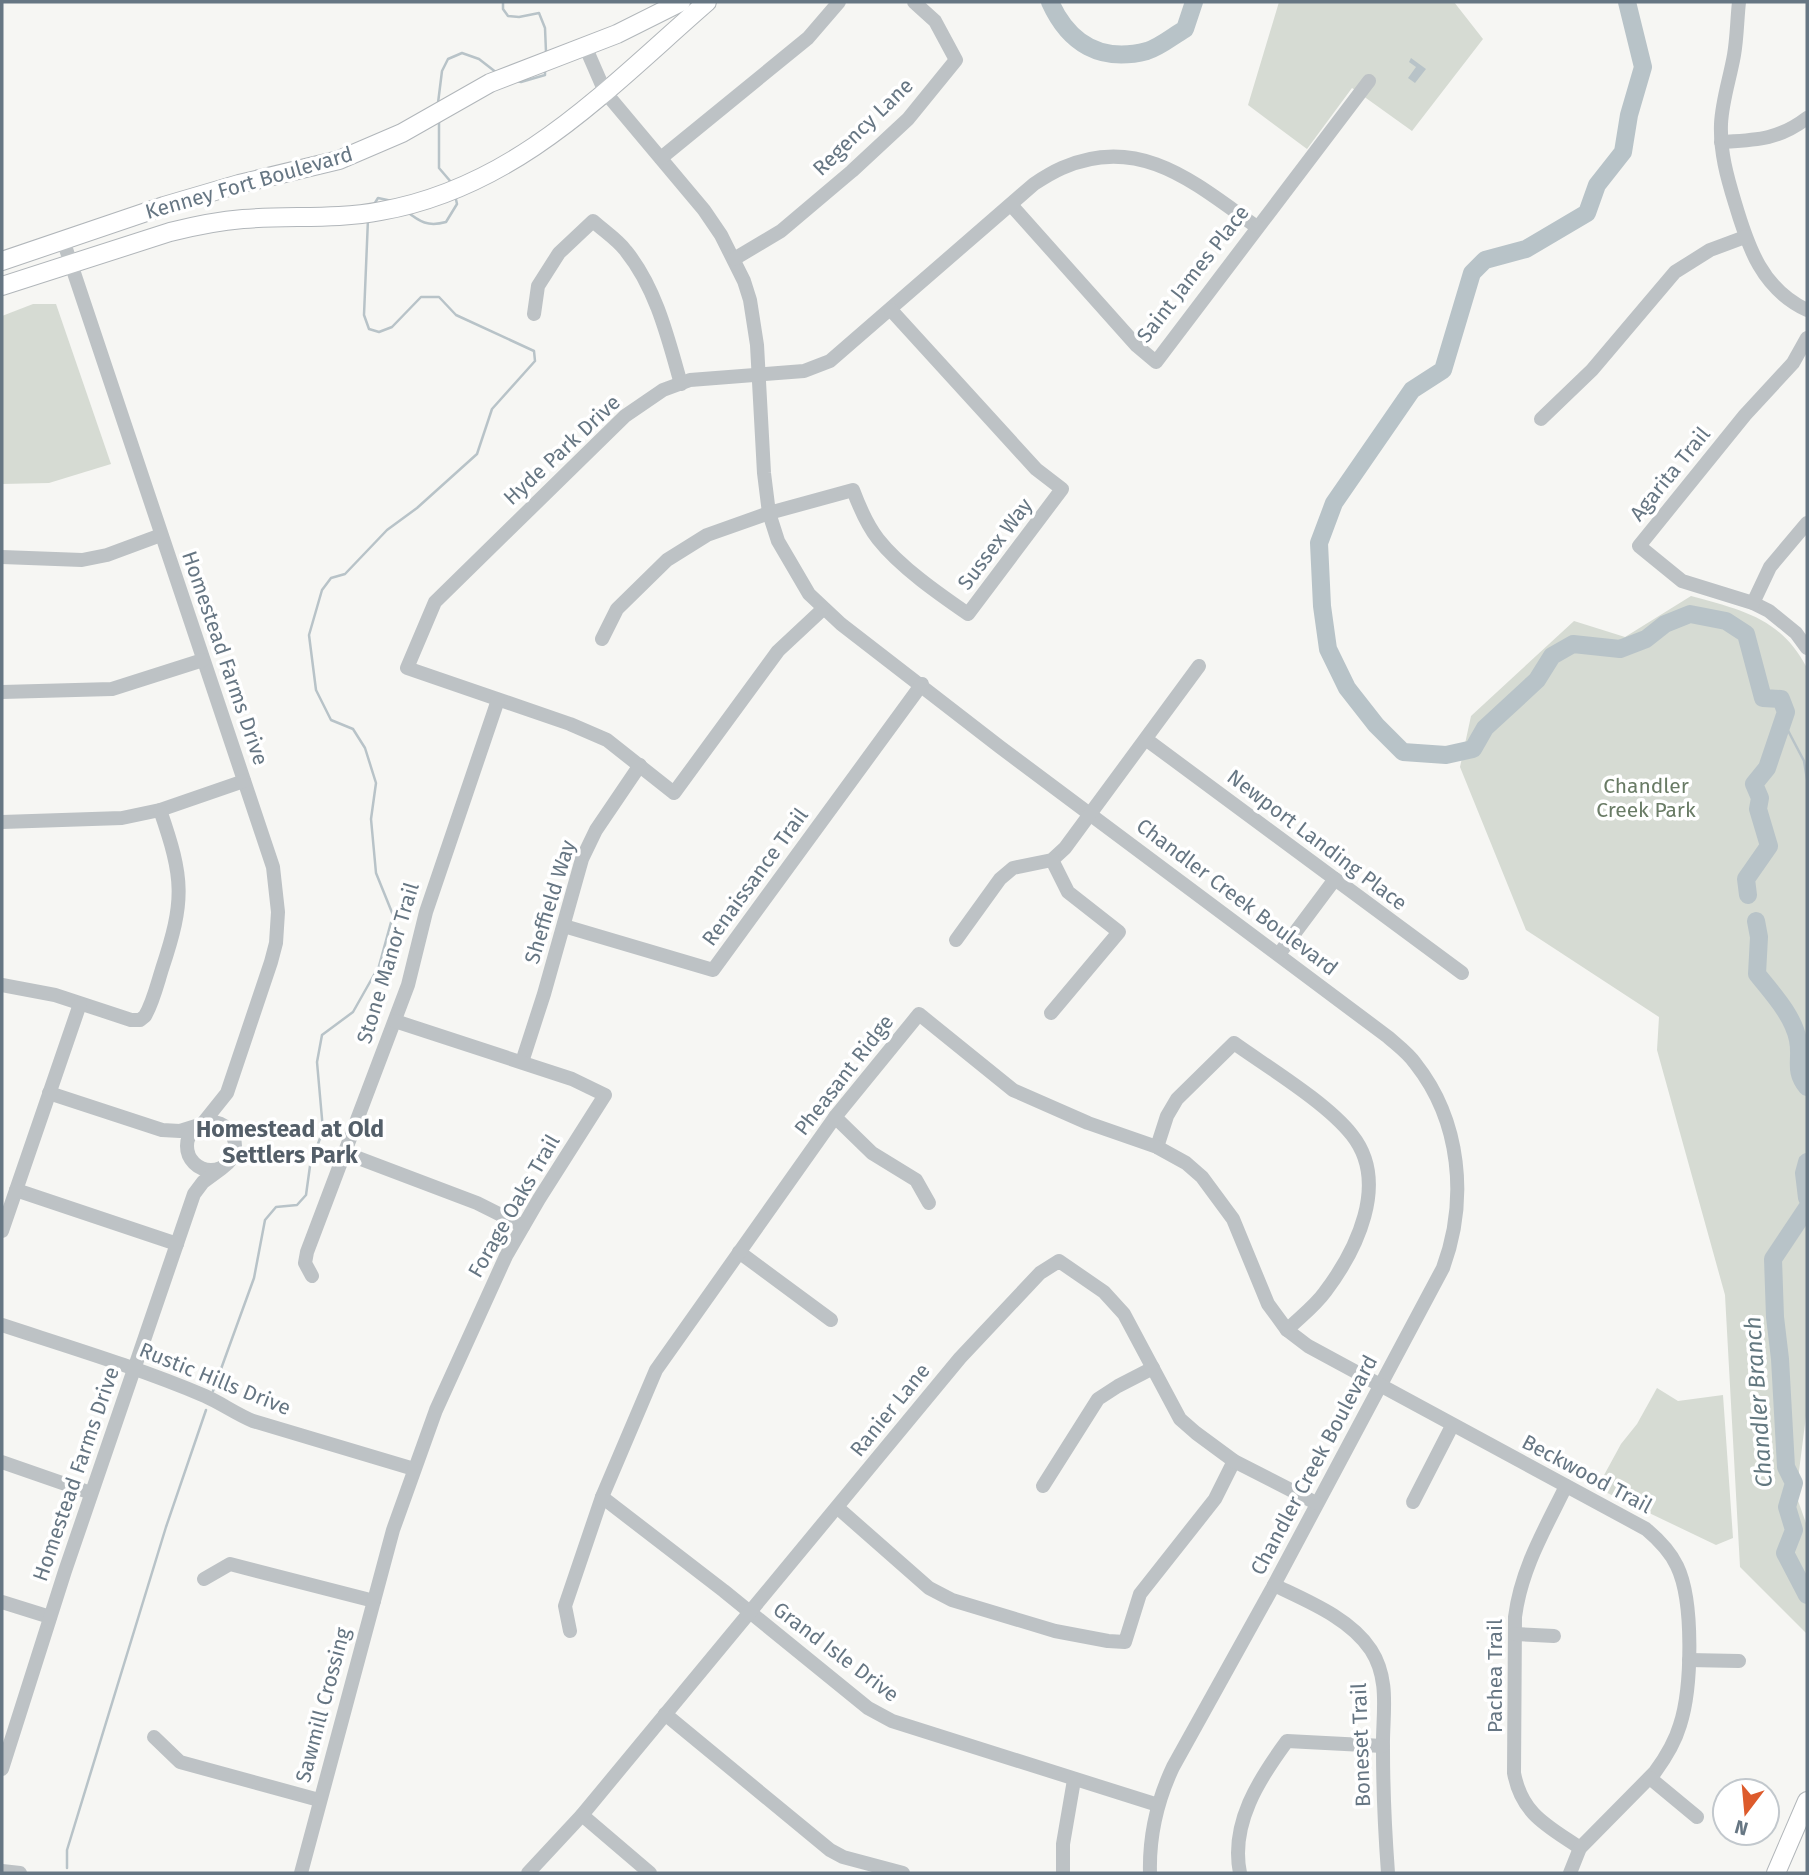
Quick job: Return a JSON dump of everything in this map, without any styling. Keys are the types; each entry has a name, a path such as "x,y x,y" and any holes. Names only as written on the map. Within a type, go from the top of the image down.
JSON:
{"main road":[{"name":"Kenney Fort Boulevard","path":"2,261 227,187 339,160 402,133 490,83 617,34 681,2"},
{"name":"Kenney Fort Boulevard","path":"2,286 170,232 220,221 335,217 383,211 445,195 480,179 559,131 707,2"},
{"path":"1776,1873 1807,1801"}],"street":[{"path":"661,158 808,38 839,2"},
{"name":"Regency Lane","path":"734,259 781,231 852,171 908,119 956,60 935,21 914,2"},
{"path":"1739,2 1734,54 1721,121 1724,164 1755,262 1776,289 1789,301 1807,310"},
{"name":"Chandler Creek Boulevard","path":"580,48 605,92 704,210 734,259 752,310 769,513 792,568 809,594 823,609 1388,1037 1415,1062 1434,1094 1454,1151 1458,1200 1448,1254 1434,1287 1381,1386 1181,1751 1158,1805 1152,1836 1150,1873"},
{"name":"Saint James Place","path":"1012,206 1137,345 1156,362 1368,81"},
{"path":"1721,142 1772,137 1794,128 1807,118"},
{"name":"Hyde Park Drive","path":"823,609 778,651 674,793 607,740 570,724 407,668 435,602 625,416 663,390 690,380 804,371 830,361 1012,206 1034,184 1063,167 1108,157 1138,159 1164,166 1186,177 1257,228"},
{"path":"534,314 538,286 559,253 593,222 626,250 648,284 681,384"},
{"path":"1541,419 1592,370 1675,272 1710,250 1745,237"},
{"name":"Homestead Farms Drive","path":"63,240 273,867 278,895 278,926 271,962 227,1093 188,1139 194,1194"},
{"name":"Sussex Way","path":"769,513 853,490 877,538 895,557 968,614 1062,489 1036,469 891,310"},
{"name":"Agarita Trail","path":"1807,338 1793,363 1745,415 1639,546 1682,581 1753,603 1783,622 1807,648"},
{"path":"602,639 617,609 667,560 707,535 769,513"},
{"path":"1753,603 1770,567 1807,523"},
{"path":"2,556 82,560 107,555 161,535"},
{"path":"2,692 112,689 203,660"},
{"path":"956,940 1000,879 1013,868 1052,860 1065,848 1199,666"},
{"name":"Renaissance Trail","path":"564,926 713,970 922,684"},
{"name":"Stone Manor Trail","path":"312,1276 305,1263 307,1252 408,985 426,912 450,835 498,700"},
{"name":"Newport Landing Place","path":"1147,740 1462,973"},
{"name":"Sheffield Way","path":"522,1062 582,859 590,841 640,765"},
{"path":"2,822 107,820 160,810 244,781"},
{"path":"2,985 40,991 131,1020 140,1020 149,1010 180,902 176,860 160,810"},
{"path":"1051,1013 1119,932 1068,892 1052,860"},
{"path":"1279,954 1335,879"},
{"path":"2,1231 80,1004"},
{"name":"Pheasant Ridge","path":"570,1631 565,1606 602,1497 656,1370 835,1117 919,1014 1013,1090 1087,1123 1157,1147 1186,1163 1202,1177 1233,1219 1268,1304 1287,1330 1308,1346 1381,1386"},
{"name":"Forage Oaks Trail","path":"388,1549 436,1410 506,1256 605,1096 572,1079 395,1021"},
{"path":"1157,1147 1167,1116 1177,1098 1234,1043 1329,1111 1354,1136 1366,1164 1370,1192 1366,1214 1349,1253 1324,1294 1287,1330"},
{"path":"49,1093 162,1130 180,1131 219,1123 231,1132"},
{"name":"Homestead Farms Drive","path":"2,1769 6,1742 194,1194 203,1182 233,1156 235,1148 227,1093"},
{"path":"835,1117 872,1153 916,1180 929,1203"},
{"path":"162,1130 182,1146 198,1166 206,1169 222,1168"},
{"path":"345,1153 477,1203 523,1226"},
{"path":"16,1190 177,1244"},
{"path":"739,1252 831,1320"},
{"name":"Ranier Lane","path":"528,1873 582,1815 960,1358 1040,1273 1059,1261 1104,1292 1124,1314 1180,1419 1234,1461 1316,1503"},
{"name":"Rustic Hills Drive","path":"2,1325 134,1369 207,1397 253,1420 414,1469"},
{"path":"1043,1486 1098,1399 1118,1385 1153,1368"},
{"name":"Beckwood Trail","path":"1381,1386 1646,1530 1668,1551 1680,1572 1686,1594 1689,1660 1686,1701 1680,1727 1665,1758 1650,1778 1617,1808 1580,1848 1570,1873"},
{"path":"1413,1502 1452,1426"},
{"path":"838,1508 929,1588 952,1600 1055,1631 1108,1642 1125,1642 1140,1594 1215,1500 1234,1461"},
{"path":"2,1462 91,1493"},
{"name":"Pachea Trail","path":"1566,1486 1523,1576 1517,1600 1514,1773 1526,1806 1540,1821 1580,1848"},
{"name":"Grand Isle Drive","path":"602,1497 869,1708 892,1721 1158,1805"},
{"name":"Sawmill Crossing","path":"301,1873 388,1549"},
{"path":"204,1579 230,1564 374,1601"},
{"name":"Boneset Trail","path":"1274,1585 1346,1624 1371,1650 1385,1692 1383,1746 1388,1873"},
{"path":"2,1602 50,1617"},
{"path":"1516,1634 1554,1636"},
{"path":"1689,1660 1739,1661"},
{"path":"665,1714 830,1850 843,1857 903,1873"},
{"path":"154,1737 180,1762 319,1800"},
{"path":"1240,1873 1238,1836 1249,1805 1268,1767 1287,1741 1383,1746"},
{"path":"1650,1778 1697,1816"},
{"path":"1063,1873 1063,1844 1074,1780"},
{"path":"582,1815 650,1873"},
{"path":"2,1871 20,1873"}],"green space":[{"path":"1279,2 1454,2 1483,39 1412,131 1352,88 1307,149 1248,105"},
{"path":"33,304 56,304 111,464 49,483 2,484 2,316"},
{"name":"Chandler Creek Park","path":"1691,596 1758,618 1785,638 1807,668 1807,1408 1796,1495 1807,1526 1807,1634 1740,1567 1725,1295 1657,1050 1659,1017 1526,930 1460,767 1471,716 1574,621 1625,637"},
{"path":"1657,1388 1678,1401 1723,1395 1733,1538 1716,1545 1597,1488"}],"shaded area":[{"path":"1411,58 1426,69 1415,83 1408,78 1416,67 1409,62"}],"waterway":[{"path":"503,2 503,9 508,16 539,13 545,28 546,52"},
{"name":"Chandler Branch","path":"1050,2 1058,17 1077,39 1088,47 1115,54 1147,51 1185,29 1194,2"},
{"name":"Chandler Branch","path":"1627,2 1643,67 1629,115 1623,152 1597,185 1587,213 1526,249 1485,260 1472,273 1443,370 1412,390 1334,503 1319,543 1322,606 1328,649 1347,688 1376,725 1403,752 1446,755 1473,749 1485,728 1537,680 1552,656 1573,644 1620,649 1646,639 1665,624 1690,614 1726,621 1746,634 1763,698 1781,699 1786,712 1767,768 1754,784 1760,798 1758,809 1769,846 1746,879 1748,895"},
{"path":"438,103 442,71 448,59 462,53 479,59 497,73"},
{"path":"516,81 545,75 545,69"},
{"path":"439,120 439,168 451,182"},
{"path":"406,211 424,222 446,222 457,204 455,195"},
{"path":"373,206 378,198 392,201"},
{"path":"213,1391 254,1278 265,1220 276,1207 297,1205 306,1195 310,1166 323,1130 317,1062 322,1035 353,1012 379,966 393,915 376,873 371,819 376,783 365,748 353,729 331,720 316,690 309,635 322,590 331,578 345,574 387,530 417,508 477,454 492,409 535,361 534,351 456,315 439,297 421,297 392,327 379,332 369,329 364,315 368,219"},
{"path":"1783,721 1804,761 1807,779"},
{"name":"Chandler Branch","path":"1756,921 1759,937 1757,974 1792,1022 1798,1040 1800,1075 1807,1087"},
{"name":"Chandler Branch","path":"1807,1162 1804,1173 1807,1198"},
{"name":"Chandler Branch","path":"1807,1208 1773,1259 1786,1467 1794,1483 1787,1507 1794,1530 1785,1553 1807,1595"},
{"path":"67,1868 67,1850 166,1527 206,1410"}],"district":[{"name":"Homestead at Old Settlers Park","path":"290,1142"}]}
